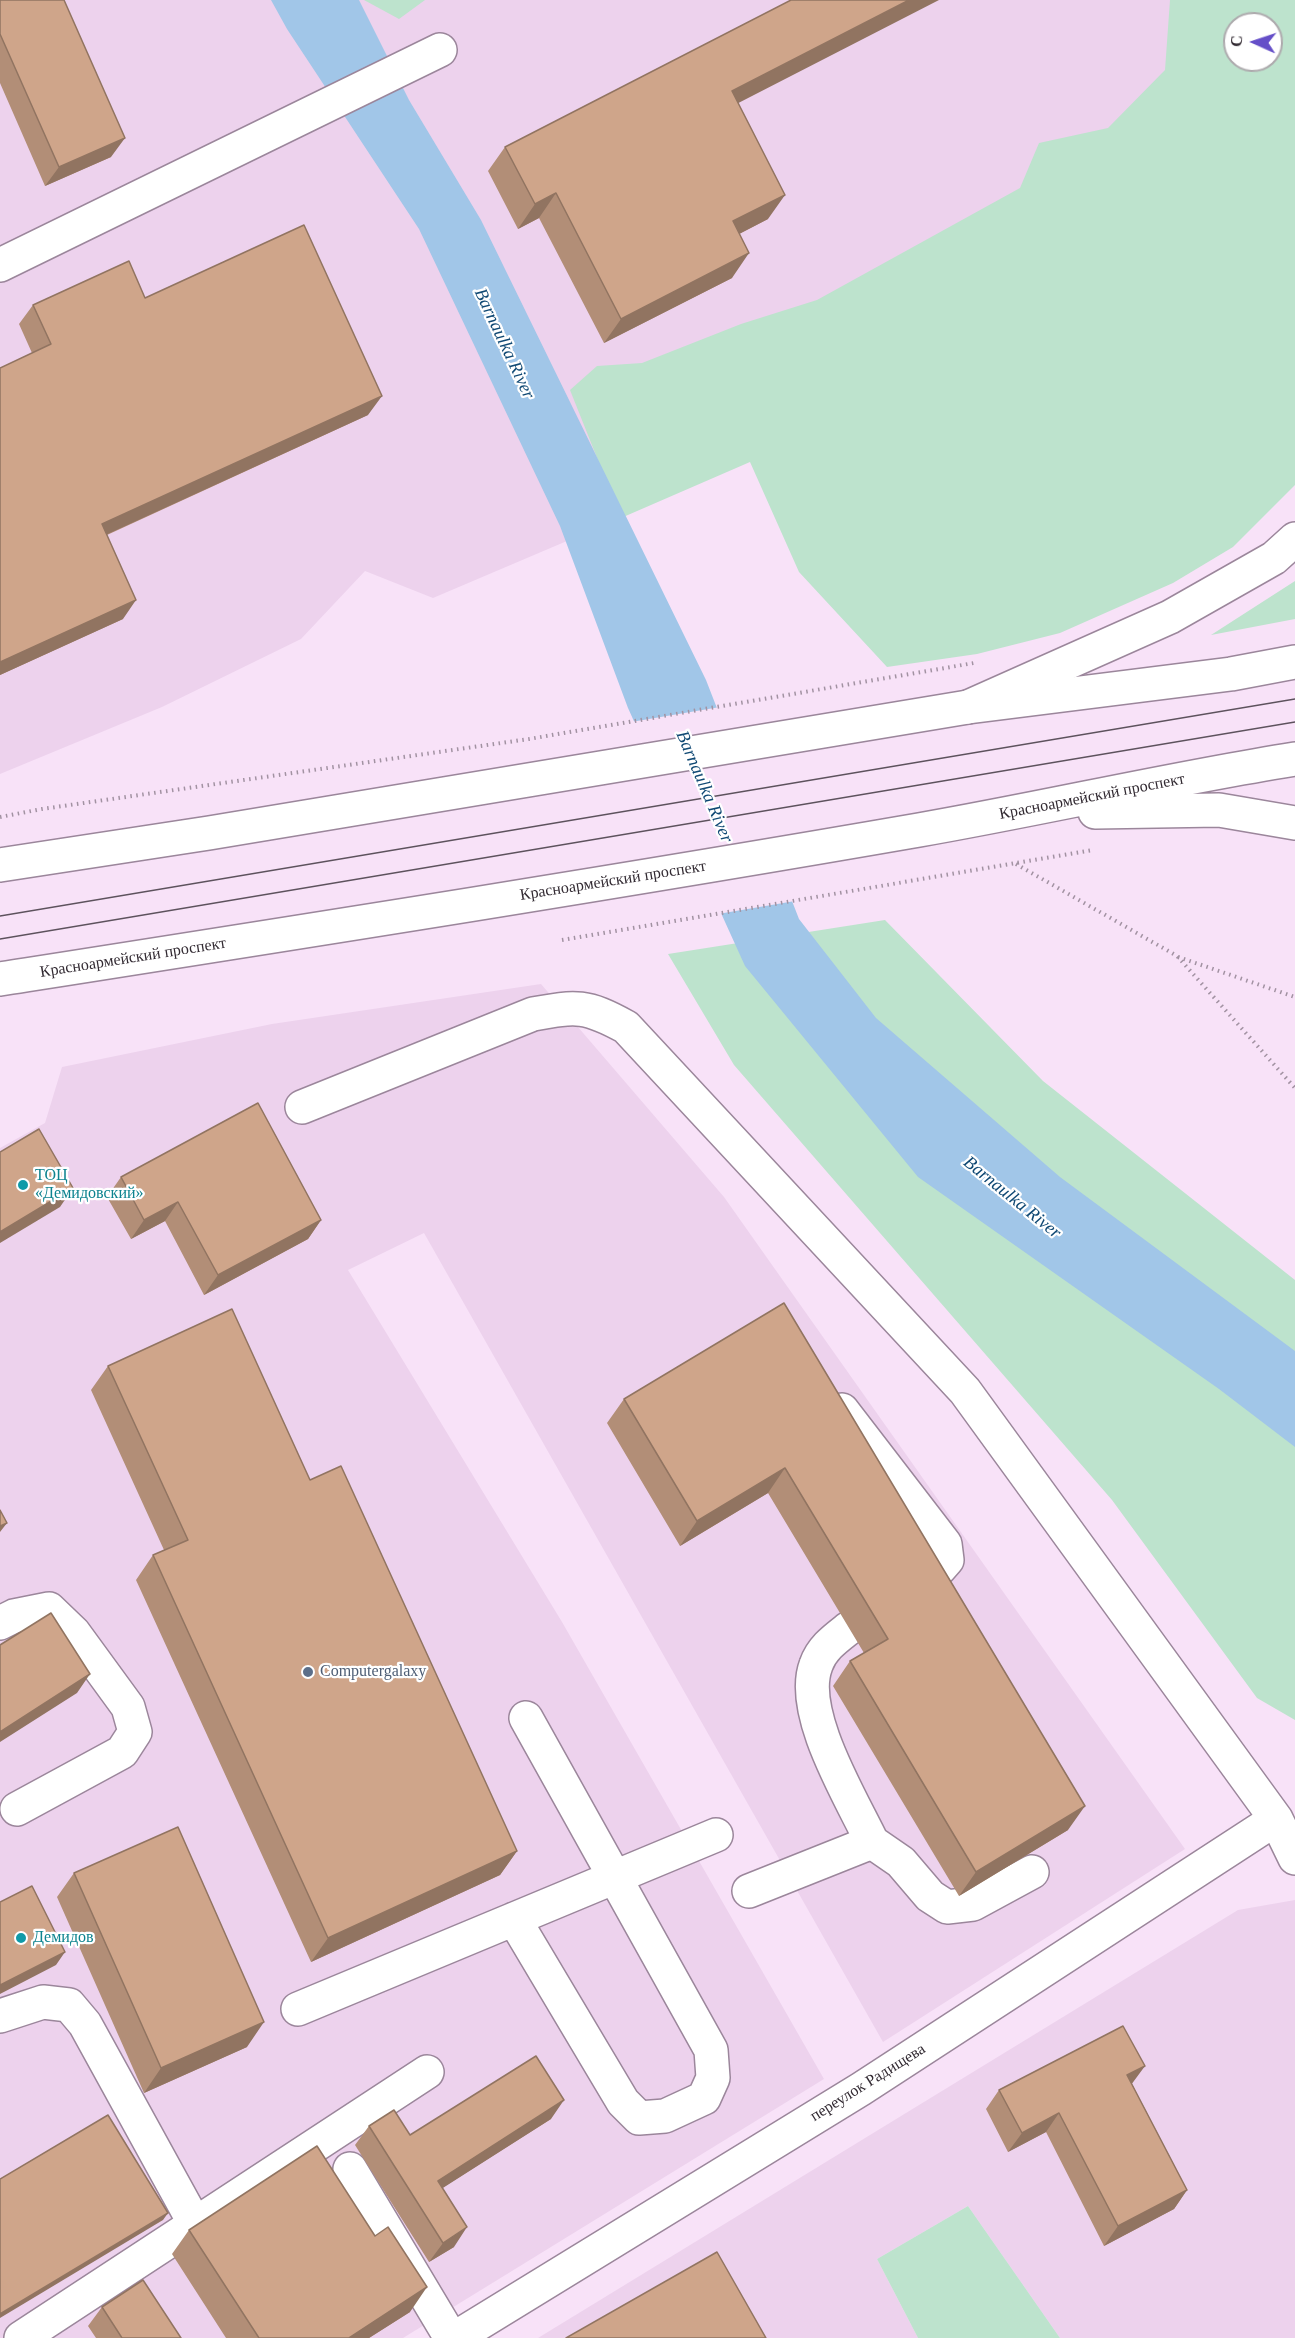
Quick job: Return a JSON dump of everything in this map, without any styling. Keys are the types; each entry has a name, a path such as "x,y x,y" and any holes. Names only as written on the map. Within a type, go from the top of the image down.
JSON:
{"main road":[{"path":"0,265 441,50"},
{"path":"968,707 1170,617 1274,558 1295,539"},
{"path":"0,865 209,833 968,707 1231,674 1295,662"},
{"name":"Красноармейский проспект","path":"0,979 555,891 919,830 1295,759"},
{"path":"1016,813 1219,810 1295,823"},
{"path":"302,1107 532,1014 569,1007 598,1011 626,1027 965,1391 1276,1819 1295,1858"},
{"path":"834,1400 945,1544 947,1560 940,1568 919,1582"},
{"path":"0,1623 14,1616 49,1609 74,1633 128,1707 135,1732 122,1752 17,1809"},
{"path":"849,1628 827,1645 816,1665 812,1698 821,1734 872,1842 901,1862 930,1896 948,1907 973,1904 1032,1872"},
{"path":"514,1919 623,2102 639,2118 665,2116 704,2098 713,2078 711,2050 613,1878 526,1718"},
{"name":"переулок Радищева","path":"453,2338 861,2089 1276,1819"},
{"path":"298,2010 716,1835"},
{"path":"749,1892 872,1842"},
{"path":"0,2016 43,2002 69,2005 85,2024 195,2224"},
{"path":"21,2338 427,2073"},
{"path":"350,2169 453,2338"}],"path":[{"path":"0,817 529,739 895,678"},
{"path":"562,940 1096,849"},
{"path":"1015,863 1177,957 1295,997"},
{"path":"1177,957 1295,1088"}],"shaded area":[{"path":"0,0 1295,0 1295,244 773,381 621,518 433,598 365,571 301,639 162,707 0,774"},
{"path":"541,984 724,1197 1185,1849 883,2042 424,1233 348,1270 562,1622 824,2079 403,2338 0,2338 0,1148 45,1123 62,1067 272,1024"},
{"path":"1295,1900 1295,2338 1060,2338 968,2206 877,2259 918,2338 538,2338 1238,1910"}],"green space":[{"path":"364,0 425,0 399,19"},
{"path":"1170,0 1295,0 1295,485 1233,547 1173,583 1060,633 977,654 887,667 799,572 750,462 621,518 570,390 597,366 642,363 741,324 817,300 1020,188 1039,143 1108,128 1165,70"},
{"path":"1295,581 1295,619 1211,635"},
{"path":"885,920 1043,1081 1295,1280 1295,1720 1257,1698 1112,1500 734,1065 668,954"},
{"path":"968,2206 1060,2338 918,2338 877,2259"}],"water":[{"name":"Barnaulka River","path":"271,0 359,0 409,100 481,220 706,680 799,919 876,1018 1060,1177 1295,1351 1295,1447 1219,1389 918,1177 745,966 628,708 560,526 419,229 287,29"}],"pier":[{"path":"720,707 795,901 718,914 631,722"}],"building":[{"path":"0,0 64,0 125,138 59,167 0,34"},
{"path":"791,0 909,0 732,91 785,195 733,221 749,253 621,319 556,193 535,204 505,147"},
{"path":"304,225 382,396 102,524 136,600 0,662 0,368 51,344 33,305 129,261 145,298"},
{"path":"258,1103 321,1220 218,1275 178,1202 144,1220 121,1177"},
{"name":"ТОЦ «Демидовский»","path":"39,1129 73,1188 0,1232 0,1152"},
{"path":"784,1303 1085,1806 976,1872 850,1661 888,1639 785,1468 697,1521 624,1399"},
{"path":"232,1309 310,1480 341,1466 517,1851 328,1938 153,1555 188,1540 108,1366"},
{"path":"0,1510 7,1523 0,1526"},
{"path":"51,1613 90,1674 0,1732 0,1645"},
{"path":"178,1827 264,2022 161,2068 74,1873"},
{"name":"Демидов","path":"32,1886 65,1952 0,1985 0,1902"},
{"path":"1123,2026 1145,2066 1127,2075 1187,2190 1118,2226 1059,2113 1022,2133 999,2090"},
{"path":"536,2056 564,2100 438,2181 467,2227 443,2243 369,2126 394,2110 410,2135"},
{"path":"108,2115 168,2213 0,2314 0,2179"},
{"path":"317,2146 375,2236 388,2227 427,2287 349,2338 259,2338 189,2230"},
{"path":"717,2252 766,2338 566,2338"},
{"path":"143,2280 181,2338 122,2338 102,2307"}],"tram line":[{"path":"0,916 1295,699"},
{"path":"0,939 1295,722"}],"place":[{"name":"ТОЦ «Демидовский»","path":"23,1185"},
{"name":"Computergalaxy","path":"308,1672"},
{"name":"Демидов","path":"21,1938"}]}
